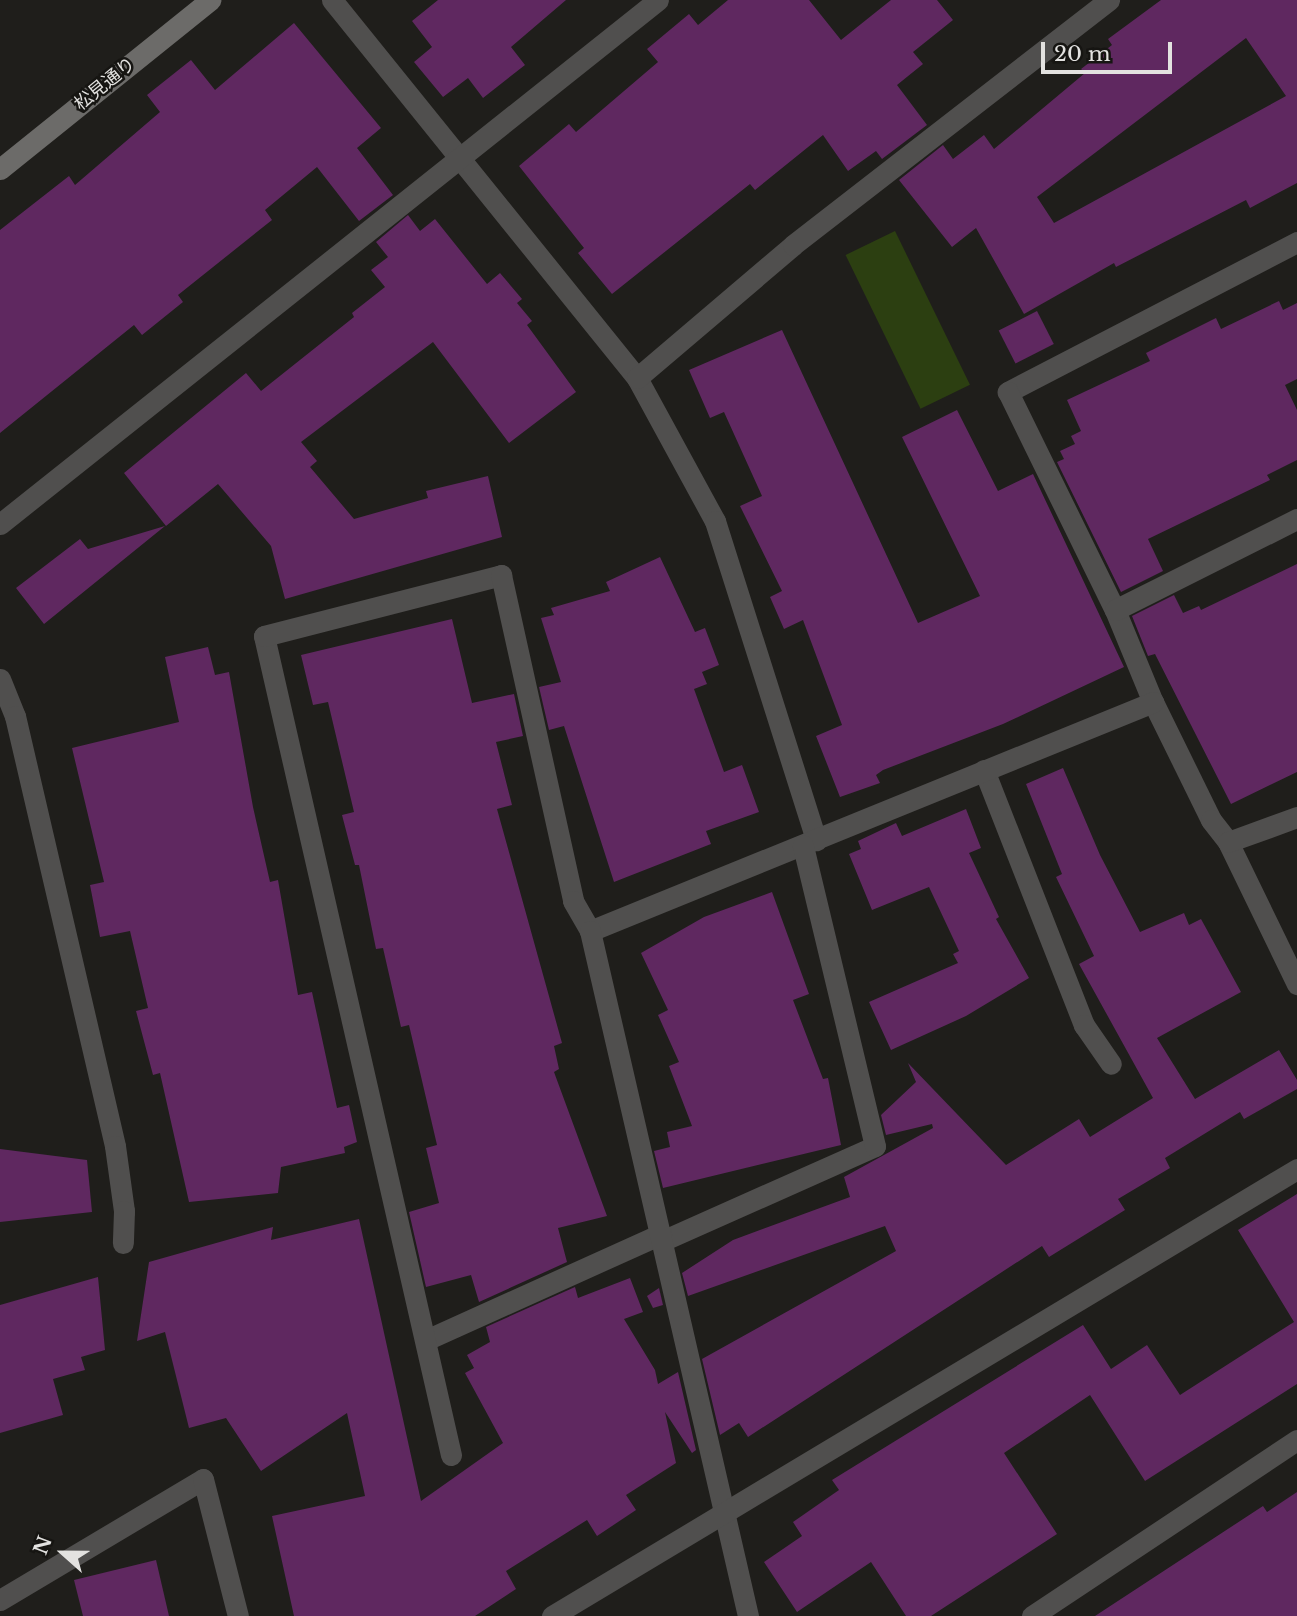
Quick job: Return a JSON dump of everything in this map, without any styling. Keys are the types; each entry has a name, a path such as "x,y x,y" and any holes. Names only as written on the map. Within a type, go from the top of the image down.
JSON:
{"street":[{"name":"松見通り","path":"0,169 210,0"},
{"path":"332,0 637,378 715,522 810,843 875,1146 426,1340"},
{"path":"0,524 658,0"},
{"path":"637,378 793,245 1109,0"},
{"path":"1297,242 1008,392 1115,610 1153,702 1211,820 1228,842 1297,984"},
{"path":"1115,610 1297,519"},
{"path":"451,1455 264,636 501,575 573,901 590,931 748,1616"},
{"path":"0,679 8,721 115,1146 124,1211 123,1243"},
{"path":"590,931 1153,702"},
{"path":"984,770 1084,1025 1111,1065"},
{"path":"1228,842 1297,817"},
{"path":"552,1616 723,1516 1297,1169"},
{"path":"1032,1616 1297,1440"},
{"path":"0,1600 203,1479 238,1616"}],"green space":[{"path":"895,231 970,385 921,409 846,255"}],"building":[{"path":"438,0 566,0 511,47 525,65 483,98 468,78 443,97 414,62 432,47 412,21"},
{"path":"728,0 809,0 841,40 891,0 937,0 953,20 913,52 923,64 897,85 927,125 882,159 876,151 848,171 823,135 755,190 750,184 612,294 578,253 584,248 519,166 569,124 576,132 658,62 647,49 689,14 698,25"},
{"path":"1161,0 1297,0 1297,183 1250,208 1246,200 1116,267 1114,263 1024,314 976,228 952,247 899,180 943,145 953,159 984,135 994,149 1085,73 1081,69 1112,45 1108,39","holes":["1246,38 1286,96 1054,223 1037,197"]},
{"path":"294,23 381,128 357,148 393,195 359,221 317,167 265,210 272,220 178,295 183,302 142,335 134,325 0,433 0,230 69,176 75,185 160,112 147,95 191,60 215,90"},
{"path":"408,215 420,231 435,219 487,284 500,273 522,299 517,303 532,321 527,325 576,392 509,443 433,342 301,442 317,461 310,467 354,519 428,498 426,491 488,476 502,537 285,599 271,546 218,484 166,526 124,473 246,373 261,391 354,317 352,313 385,287 371,270 388,257 376,242"},
{"path":"1279,301 1283,310 1297,303 1297,379 1285,385 1297,410 1297,460 1267,475 1270,480 1148,539 1163,571 1121,592 1057,462 1064,459 1060,451 1075,444 1071,436 1081,431 1067,400 1150,361 1146,353 1216,318 1221,329"},
{"path":"1037,311 1054,344 1015,363 999,331"},
{"path":"782,330 918,623 980,596 902,437 957,410 998,491 1033,474 1124,667 1003,724 883,770 876,775 880,783 840,797 816,736 842,725 803,620 784,629 770,597 782,591 740,506 762,496 724,412 710,418 689,370"},
{"path":"165,526 44,624 16,588 80,539 88,549"},
{"path":"660,557 695,632 705,628 719,665 702,672 707,684 694,689 724,772 742,765 759,812 706,831 711,844 614,882 564,726 549,730 539,687 561,682 541,618 554,615 551,608 610,591 606,582"},
{"path":"1297,564 1297,772 1231,804 1155,654 1148,656 1132,616 1174,595 1183,613 1199,606 1201,610"},
{"path":"452,619 472,703 514,694 523,736 496,742 512,805 497,809 562,1043 554,1046 559,1069 554,1072 607,1216 558,1228 567,1262 479,1302 471,1275 426,1287 409,1212 439,1203 426,1148 437,1145 409,1025 401,1027 383,948 376,949 359,865 355,865 342,815 354,812 328,702 313,705 301,655"},
{"path":"208,647 215,675 229,672 253,807 270,882 278,880 298,995 312,992 337,1108 349,1105 357,1142 344,1147 345,1153 281,1167 278,1193 189,1202 160,1073 153,1075 136,1011 148,1008 130,931 100,937 90,885 104,882 72,748 179,722 165,657"},
{"path":"1063,768 1100,855 1140,932 1184,913 1189,925 1201,919 1241,992 1157,1038 1195,1099 1279,1050 1297,1080 1297,1089 1244,1119 1240,1112 1165,1158 1170,1168 1118,1199 1125,1210 1049,1257 1042,1246 748,1437 739,1423 720,1435 702,1359 896,1251 885,1226 688,1296 682,1273 733,1240 850,1197 844,1177 933,1128 932,1124 886,1135 881,1115 916,1082 908,1063 1006,1165 1079,1119 1090,1137 1153,1098 1079,964 1094,956 1056,877 1062,874 1026,784"},
{"path":"966,809 981,848 969,853 999,917 996,919 1029,978 966,1016 891,1050 869,1002 958,963 953,954 959,951 929,887 872,910 849,854 861,849 858,841 896,823 902,836"},
{"path":"772,892 809,994 793,1000 823,1079 828,1078 841,1145 663,1188 654,1151 670,1147 667,1132 692,1126 669,1066 679,1062 658,1015 668,1010 641,953 704,917"},
{"path":"0,1149 87,1160 92,1212 0,1222"},
{"path":"1297,1194 1297,1384 1145,1481 1090,1395 1004,1453 1057,1534 931,1616 906,1616 871,1562 797,1612 764,1562 802,1536 793,1522 839,1490 832,1480 1083,1325 1111,1369 1147,1345 1180,1395 1294,1322 1238,1230"},
{"path":"359,1219 421,1501 503,1443 465,1373 474,1368 467,1355 490,1342 486,1327 575,1287 578,1298 630,1278 643,1312 624,1319 655,1370 658,1384 678,1372 696,1450 692,1453 665,1412 676,1463 626,1495 636,1510 597,1536 587,1520 506,1571 516,1589 475,1616 294,1616 272,1516 365,1496 347,1413 261,1471 226,1418 189,1428 165,1332 137,1341 149,1262 273,1227 271,1240"},
{"path":"98,1277 105,1350 81,1357 85,1370 53,1379 63,1415 0,1433 0,1305"},
{"path":"659,1288 663,1305 653,1308 647,1296"},
{"path":"1297,1492 1297,1616 1095,1616 1263,1506 1267,1512"},
{"path":"156,1560 169,1616 83,1616 74,1580"}]}
